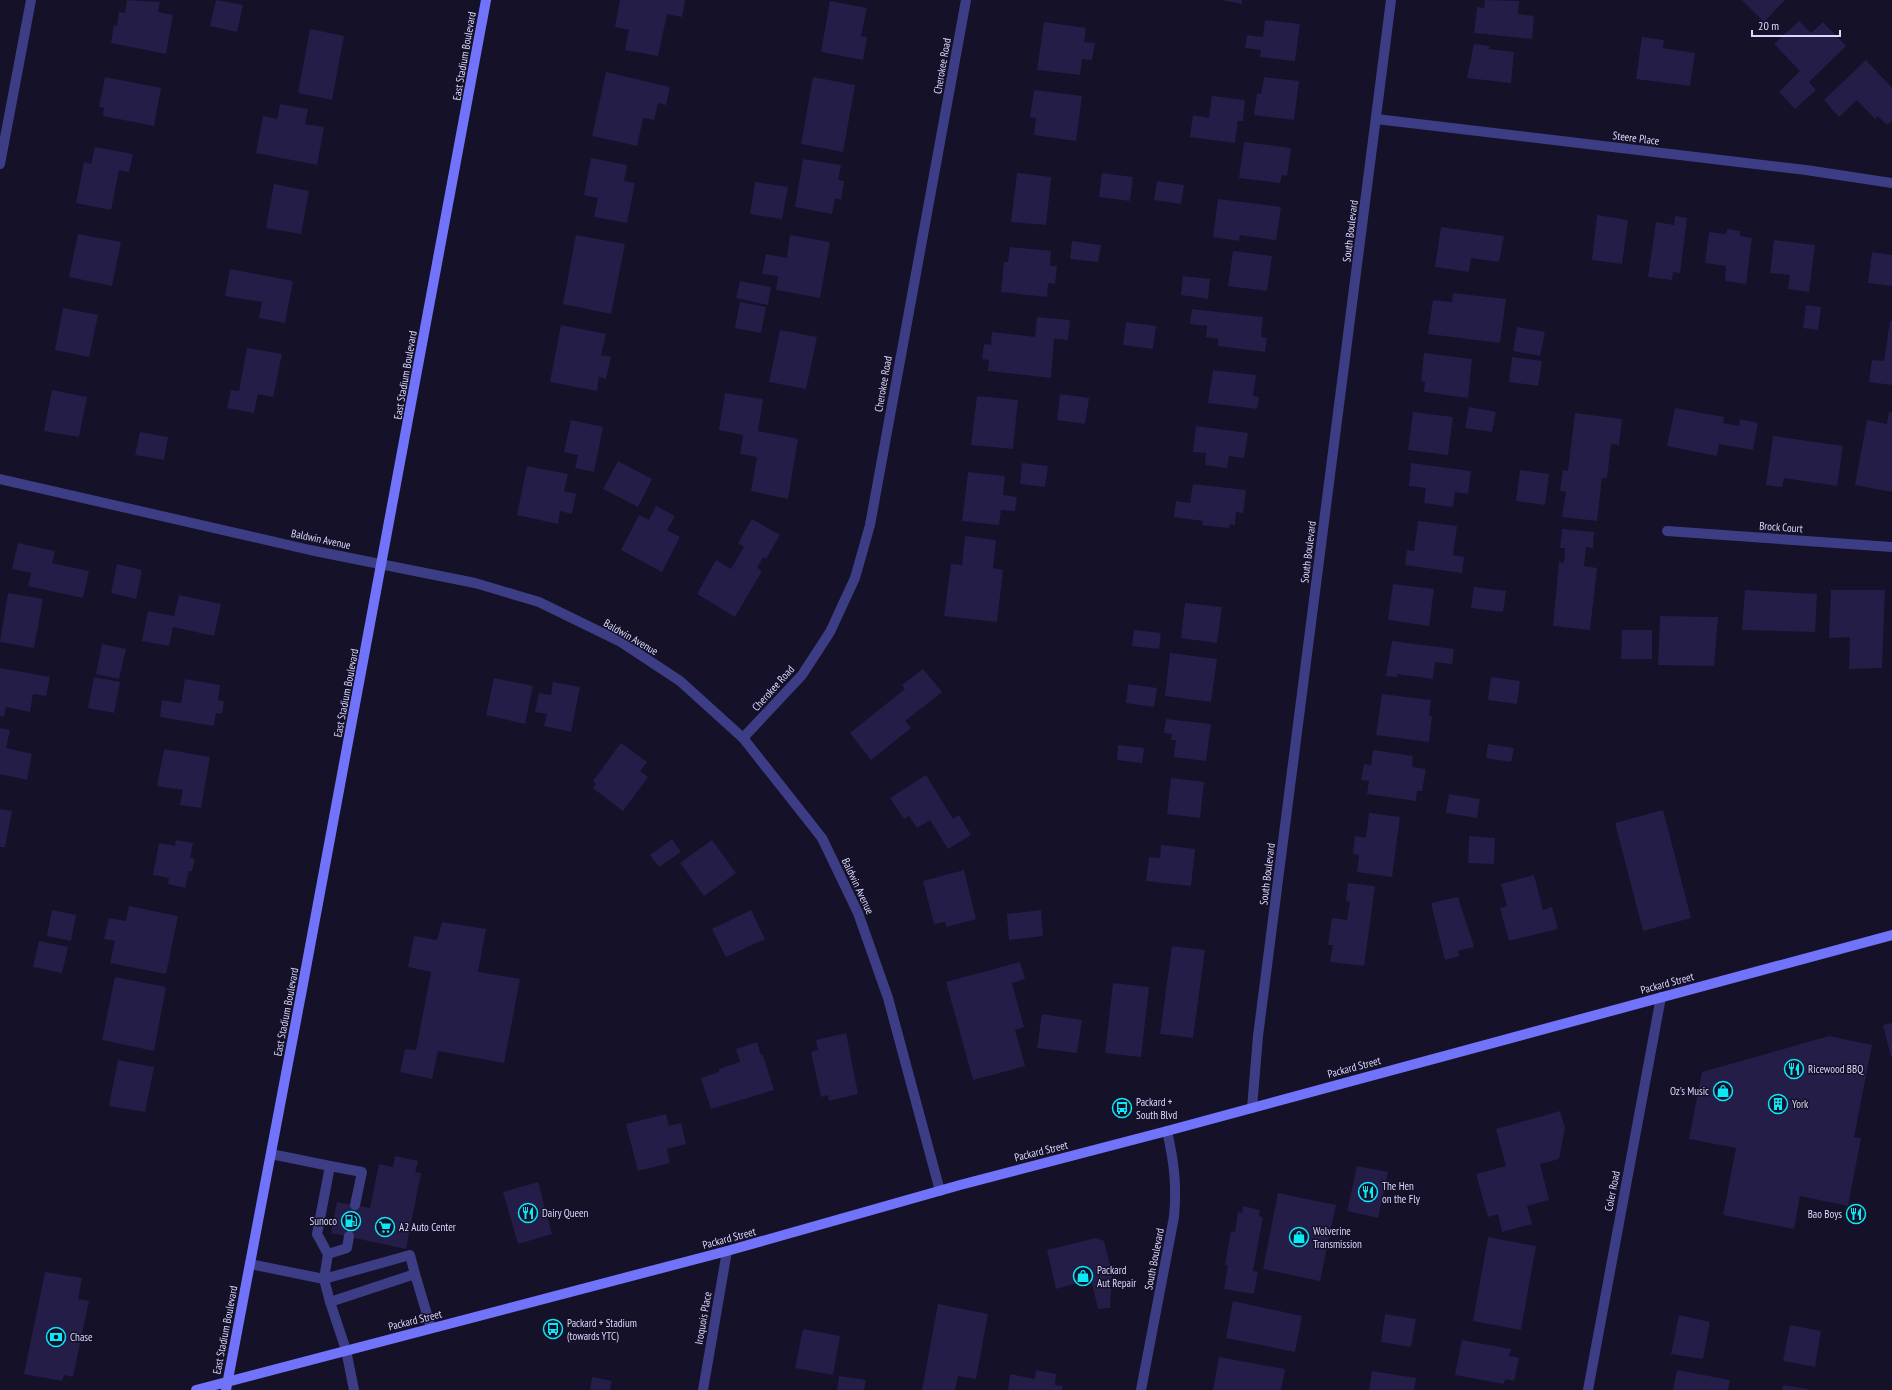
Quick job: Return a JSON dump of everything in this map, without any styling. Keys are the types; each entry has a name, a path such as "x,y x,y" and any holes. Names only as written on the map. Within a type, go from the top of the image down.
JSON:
{"main road":[{"name":"East Stadium Boulevard","path":"226,1385 382,564 486,0"},
{"name":"Packard Street","path":"196,1390 226,1385 346,1350 727,1251 940,1191 1892,935"}],"street":[{"path":"0,164 31,0"},
{"name":"Cherokee Road","path":"743,738 802,675 830,632 855,578 871,517 966,0"},
{"name":"South Boulevard","path":"1252,1108 1258,1036 1391,0"},
{"name":"Steere Place","path":"1376,119 1806,170 1892,183"},
{"name":"Baldwin Avenue","path":"0,479 310,550 475,583 539,602 621,642 680,681 743,738 822,838 858,913 888,998 940,1191"},
{"name":"Brock Court","path":"1668,531 1892,547"},
{"name":"Coler Road","path":"1588,1390 1661,996"},
{"name":"South Boulevard","path":"1141,1390 1174,1217 1176,1193 1175,1169 1167,1131"},
{"path":"271,1154 362,1172 355,1205"},
{"path":"330,1166 317,1234 328,1254 324,1280 346,1350 354,1390"},
{"path":"328,1254 347,1248 349,1236"},
{"name":"Iroquois Place","path":"703,1390 727,1251"},
{"path":"250,1264 324,1280 410,1255 431,1328"},
{"path":"330,1302 415,1274"}],"building":[{"path":"127,0 160,2 158,12 173,15 166,54 111,43 114,25 117,26 119,12 125,13"},
{"path":"216,0 243,5 237,32 210,26"},
{"path":"620,0 685,0 682,17 667,14 658,56 625,50 629,30 615,27"},
{"path":"1221,0 1242,0 1242,4"},
{"path":"1485,0 1519,1 1518,14 1534,16 1532,39 1474,33 1477,7 1484,8"},
{"path":"1742,0 1785,0 1764,22"},
{"path":"830,1 867,8 861,36 867,37 863,60 821,52"},
{"path":"1265,20 1300,24 1295,61 1260,57 1261,50 1245,48 1247,35 1263,37"},
{"path":"1799,21 1811,33 1823,22 1846,46 1809,82 1816,90 1795,109 1779,92 1800,71 1774,44"},
{"path":"1044,22 1086,28 1084,42 1095,43 1092,60 1082,59 1080,75 1037,70"},
{"path":"310,29 344,36 332,100 298,93"},
{"path":"1642,37 1664,40 1663,48 1695,53 1690,86 1636,79"},
{"path":"1474,44 1490,46 1489,49 1514,52 1511,83 1467,78"},
{"path":"1866,60 1892,88 1892,121 1887,125 1878,116 1875,119 1857,100 1839,117 1824,100"},
{"path":"606,72 670,87 666,105 658,103 654,120 643,118 637,146 592,136"},
{"path":"105,77 161,88 154,126 103,116 104,108 99,107"},
{"path":"813,77 855,85 843,152 801,144"},
{"path":"1264,77 1299,81 1294,120 1254,115 1257,94 1261,94"},
{"path":"1034,90 1082,96 1076,141 1034,135 1036,118 1030,117"},
{"path":"1212,96 1245,100 1243,121 1238,121 1235,143 1190,137 1193,115 1209,118"},
{"path":"280,104 308,109 305,124 324,127 317,165 256,153 263,116 277,119"},
{"path":"1244,142 1291,148 1287,176 1282,175 1280,183 1239,178"},
{"path":"95,147 133,154 129,172 119,170 111,210 76,203 84,162 91,164"},
{"path":"591,158 627,165 624,181 635,183 627,223 594,217 598,198 584,195"},
{"path":"803,159 841,165 838,180 844,181 841,200 835,198 832,214 795,207"},
{"path":"1017,173 1051,177 1046,225 1011,222"},
{"path":"1102,173 1133,177 1130,201 1099,197"},
{"path":"1157,181 1184,185 1181,204 1154,200"},
{"path":"755,182 788,187 782,219 750,214"},
{"path":"274,184 309,191 301,234 266,228"},
{"path":"1218,199 1281,207 1276,240 1240,235 1239,241 1213,237"},
{"path":"1597,215 1628,220 1622,264 1592,260"},
{"path":"1675,216 1687,218 1680,273 1673,272 1672,280 1648,277 1656,222 1674,225"},
{"path":"1441,227 1504,236 1499,262 1471,258 1469,272 1435,267"},
{"path":"1727,229 1740,231 1740,236 1752,238 1746,284 1725,281 1726,266 1705,263 1709,232 1726,234"},
{"path":"78,234 121,242 112,286 69,277"},
{"path":"576,235 625,244 611,314 563,304"},
{"path":"790,235 830,242 820,298 776,290 778,276 762,274 766,254 787,258"},
{"path":"1774,240 1815,245 1809,292 1788,289 1790,275 1770,273"},
{"path":"1072,241 1101,245 1098,262 1070,259"},
{"path":"1010,247 1051,251 1050,266 1057,266 1055,284 1048,283 1047,297 1001,292 1004,262 1008,262"},
{"path":"1233,251 1272,256 1267,291 1228,286"},
{"path":"1872,252 1892,255 1892,286 1868,283"},
{"path":"230,269 293,281 285,323 259,318 262,302 225,296"},
{"path":"1183,276 1210,279 1208,299 1181,295"},
{"path":"740,281 771,287 768,305 736,298"},
{"path":"1453,293 1506,299 1500,343 1428,334 1433,300 1452,302"},
{"path":"740,302 766,307 761,333 735,328"},
{"path":"1806,305 1821,307 1818,330 1803,328"},
{"path":"63,308 98,315 89,357 55,350"},
{"path":"1192,309 1263,317 1261,337 1267,338 1265,352 1218,346 1218,339 1206,337 1207,326 1190,324"},
{"path":"1037,317 1070,320 1068,340 1054,339 1051,378 988,371 989,360 982,359 984,344 991,345 992,332 1035,337"},
{"path":"1890,321 1892,321 1892,385 1869,382 1872,360 1884,361"},
{"path":"1126,322 1156,326 1153,349 1123,345"},
{"path":"561,325 606,334 601,355 611,357 606,379 599,377 597,391 550,382"},
{"path":"1517,327 1545,332 1540,356 1513,351"},
{"path":"780,330 817,337 806,389 769,382"},
{"path":"247,348 282,354 273,397 258,394 254,413 227,408 231,390 239,391"},
{"path":"1424,353 1472,359 1468,398 1424,392 1425,382 1421,381"},
{"path":"1512,357 1542,361 1538,386 1509,382"},
{"path":"1213,370 1256,375 1253,396 1259,397 1257,409 1208,403"},
{"path":"52,390 87,397 79,437 44,431"},
{"path":"725,393 763,399 758,431 798,439 788,499 751,491 757,457 740,454 743,435 719,430"},
{"path":"1060,394 1089,398 1085,424 1057,420"},
{"path":"977,396 1018,400 1013,449 971,445"},
{"path":"1469,407 1496,412 1492,432 1465,428"},
{"path":"1675,408 1724,417 1723,423 1739,426 1740,419 1758,423 1753,450 1719,444 1717,456 1667,446"},
{"path":"1413,412 1453,417 1448,455 1408,450"},
{"path":"1889,412 1892,412 1892,492 1855,485 1867,420 1887,424"},
{"path":"1575,413 1622,419 1619,445 1611,444 1607,478 1602,478 1597,521 1562,517 1566,492 1560,491 1563,470 1568,471"},
{"path":"571,420 603,427 594,472 575,468 578,455 564,452"},
{"path":"1196,426 1248,433 1244,458 1229,456 1227,468 1205,465 1206,453 1193,452"},
{"path":"140,432 168,437 164,460 135,455"},
{"path":"1773,436 1843,446 1837,486 1784,478 1782,487 1766,485"},
{"path":"618,461 652,479 638,507 603,489"},
{"path":"1022,463 1048,466 1045,487 1020,484"},
{"path":"1411,463 1471,471 1468,494 1455,492 1453,507 1424,503 1426,488 1409,486"},
{"path":"527,466 568,474 564,491 576,494 572,514 560,511 558,524 517,515"},
{"path":"1520,470 1549,474 1545,505 1516,501"},
{"path":"968,472 1005,476 1003,495 1017,497 1015,511 1001,510 999,525 962,521"},
{"path":"1193,484 1246,490 1243,513 1236,512 1235,525 1230,524 1229,528 1202,525 1203,521 1174,517 1176,501 1190,503"},
{"path":"656,506 675,516 667,530 680,537 662,572 621,550 639,515 649,520"},
{"path":"752,519 780,535 766,559 763,557 757,568 762,571 735,617 697,594 716,560 731,569 744,547 738,543"},
{"path":"1418,521 1457,526 1453,555 1464,557 1462,573 1405,565 1407,550 1414,551"},
{"path":"1562,529 1594,532 1593,548 1586,547 1584,566 1597,568 1590,630 1553,626 1559,562 1564,563 1565,548 1560,548"},
{"path":"965,536 996,540 993,568 1003,570 997,622 944,616 951,564 962,565"},
{"path":"18,543 55,551 52,563 89,571 83,598 28,586 31,573 12,569"},
{"path":"117,564 142,570 136,599 111,593"},
{"path":"1393,584 1434,589 1429,626 1388,620"},
{"path":"1474,587 1506,591 1503,612 1471,608"},
{"path":"1745,590 1817,594 1815,632 1742,630"},
{"path":"1831,590 1885,590 1882,668 1849,669 1850,637 1829,638"},
{"path":"8,593 43,599 34,648 0,642"},
{"path":"179,595 221,604 214,636 173,627 169,646 142,641 148,611 174,616"},
{"path":"1185,603 1222,607 1217,643 1181,638"},
{"path":"1660,616 1718,617 1714,666 1658,665"},
{"path":"1134,630 1161,633 1159,649 1132,646"},
{"path":"1622,630 1652,630 1652,659 1621,659"},
{"path":"1392,641 1454,649 1452,664 1435,662 1433,679 1397,674 1397,677 1386,676"},
{"path":"102,644 126,649 119,679 96,674"},
{"path":"1170,653 1217,659 1211,702 1165,696"},
{"path":"0,668 50,677 46,696 33,694 30,712 6,707 4,717 0,716"},
{"path":"923,669 942,692 905,721 911,728 871,760 850,733 905,689 902,685"},
{"path":"94,677 120,682 114,713 88,708"},
{"path":"1491,677 1520,681 1517,704 1488,700"},
{"path":"494,678 533,686 525,724 486,715"},
{"path":"185,679 220,685 218,700 224,701 222,714 216,713 214,726 160,717 162,700 181,703"},
{"path":"553,682 580,687 571,732 544,726 547,714 535,712 539,693 551,695"},
{"path":"1128,684 1157,688 1154,707 1126,703"},
{"path":"1382,694 1431,700 1429,716 1432,716 1429,742 1376,735"},
{"path":"1166,719 1211,724 1206,761 1174,757 1176,740 1171,740 1172,734 1164,733"},
{"path":"0,728 10,730 6,748 32,754 27,780 0,774"},
{"path":"621,743 647,762 640,771 648,777 623,811 593,788 596,784 593,781"},
{"path":"1488,744 1514,748 1511,762 1486,758"},
{"path":"1118,745 1144,748 1142,763 1117,760"},
{"path":"164,749 210,757 201,808 180,805 183,790 157,786"},
{"path":"1373,750 1413,756 1412,767 1426,769 1422,791 1417,791 1416,801 1367,794 1369,781 1361,780 1364,764 1371,765"},
{"path":"926,775 953,819 959,815 971,835 948,849 930,820 917,828 909,816 904,819 890,798"},
{"path":"1171,778 1204,782 1200,818 1167,814"},
{"path":"1449,794 1480,799 1477,818 1446,813"},
{"path":"0,809 12,811 5,847 0,847"},
{"path":"1663,810 1691,918 1643,931 1615,823"},
{"path":"1369,813 1400,817 1392,877 1357,872 1359,855 1353,854 1355,836 1366,838"},
{"path":"1469,836 1495,838 1494,864 1468,863"},
{"path":"672,839 681,852 659,867 650,855"},
{"path":"176,840 193,843 190,858 195,859 192,871 189,871 185,888 168,884 169,878 153,875 159,843 175,846"},
{"path":"712,840 736,873 704,896 680,863"},
{"path":"1161,845 1195,849 1191,886 1146,881 1149,857 1160,858"},
{"path":"964,870 976,919 946,927 945,922 934,924 923,881"},
{"path":"1534,875 1543,910 1552,907 1558,929 1509,941 1500,908 1507,906 1501,884"},
{"path":"1348,883 1375,886 1364,966 1330,962 1333,945 1328,945 1332,918 1347,920 1350,902 1346,901"},
{"path":"1458,897 1474,947 1458,951 1459,956 1445,960 1431,903"},
{"path":"129,906 178,916 166,974 110,963 115,941 104,939 109,918 126,921"},
{"path":"52,910 76,915 71,941 47,936"},
{"path":"751,910 765,939 726,957 712,929"},
{"path":"1041,910 1043,936 1009,940 1007,914"},
{"path":"442,922 486,929 478,972 520,979 504,1063 438,1051 432,1079 400,1072 405,1049 416,1050 431,972 408,967 414,936 437,940"},
{"path":"39,941 68,947 62,973 33,967"},
{"path":"1172,946 1205,950 1193,1038 1160,1034"},
{"path":"1020,962 1025,979 1012,983 1024,1027 1015,1030 1025,1066 973,1080 946,982"},
{"path":"115,977 166,987 154,1051 102,1040"},
{"path":"1113,983 1149,987 1141,1057 1105,1053"},
{"path":"1042,1014 1082,1020 1077,1053 1037,1048"},
{"path":"1892,1023 1892,1057 1891,1057 1883,1025"},
{"path":"846,1033 858,1094 829,1101 828,1095 821,1097 811,1052 818,1050 816,1040"},
{"name":"York","path":"1829,1036 1872,1045 1854,1137 1861,1138 1848,1206 1800,1196 1794,1229 1723,1215 1736,1148 1689,1139 1702,1072"},
{"path":"757,1042 761,1055 763,1055 774,1090 711,1109 701,1078 719,1072 719,1069 740,1062 736,1049"},
{"path":"118,1060 154,1067 145,1112 109,1106"},
{"path":"1560,1111 1565,1128 1559,1159 1540,1164 1549,1200 1527,1206 1532,1224 1502,1232 1498,1214 1488,1217 1476,1174 1506,1166 1496,1129"},
{"path":"666,1114 669,1126 681,1123 686,1144 667,1149 670,1163 638,1171 626,1124"},
{"path":"395,1156 418,1161 415,1172 421,1173 406,1249 331,1233 337,1202 370,1208 379,1164 393,1167"},
{"name":"The Hen on the Fly","path":"1357,1166 1388,1172 1378,1218 1347,1211"},
{"name":"Dairy Queen","path":"538,1182 552,1234 518,1244 503,1192"},
{"name":"Wolverine Transmission","path":"1278,1193 1336,1205 1320,1281 1263,1269"},
{"path":"1243,1206 1260,1210 1259,1216 1263,1217 1253,1271 1258,1272 1254,1294 1224,1289 1228,1265 1225,1265 1231,1231 1235,1232 1238,1212 1242,1213"},
{"path":"1488,1237 1536,1246 1521,1330 1473,1321"},
{"name":"Packard Aut Repair","path":"1096,1238 1104,1241 1112,1273 1110,1308 1098,1309 1091,1279 1056,1289 1047,1250"},
{"name":"Chase","path":"45,1272 82,1278 78,1299 89,1301 73,1377 64,1375 62,1381 24,1374"},
{"path":"1233,1301 1302,1316 1295,1352 1226,1338"},
{"path":"938,1304 988,1314 976,1379 958,1376 955,1390 922,1390"},
{"path":"1385,1314 1416,1319 1411,1347 1381,1342"},
{"path":"1679,1315 1710,1322 1703,1359 1671,1354"},
{"path":"1790,1325 1821,1331 1815,1367 1783,1361"},
{"path":"803,1329 840,1336 833,1375 795,1368"},
{"path":"1462,1340 1511,1349 1509,1356 1519,1358 1514,1381 1505,1379 1504,1384 1455,1375"},
{"path":"1219,1357 1285,1369 1281,1390 1213,1390"},
{"path":"1036,1370 1056,1374 1055,1385 1063,1386 1062,1390 1008,1390 1010,1374 1035,1379"},
{"path":"1677,1370 1730,1380 1728,1390 1673,1390"},
{"path":"1372,1371 1416,1378 1414,1390 1369,1390"},
{"path":"839,1376 866,1380 864,1390 837,1390"},
{"path":"592,1377 612,1381 610,1390 590,1390"},
{"path":"1783,1385 1808,1389 1808,1390 1782,1390"}],"place":[{"name":"Ricewood BBQ","path":"1794,1069"},
{"name":"Oz's Music","path":"1723,1091"},
{"name":"York","path":"1778,1104"},
{"name":"Packard + South Blvd","path":"1122,1108"},
{"name":"The Hen on the Fly","path":"1368,1192"},
{"name":"Dairy Queen","path":"528,1213"},
{"name":"Bao Boys","path":"1856,1214"},
{"name":"Sunoco","path":"351,1221"},
{"name":"A2 Auto Center","path":"385,1227"},
{"name":"Wolverine Transmission","path":"1299,1237"},
{"name":"Packard Aut Repair","path":"1083,1276"},
{"name":"Packard + Stadium (towards YTC)","path":"553,1329"},
{"name":"Chase","path":"56,1337"}]}
